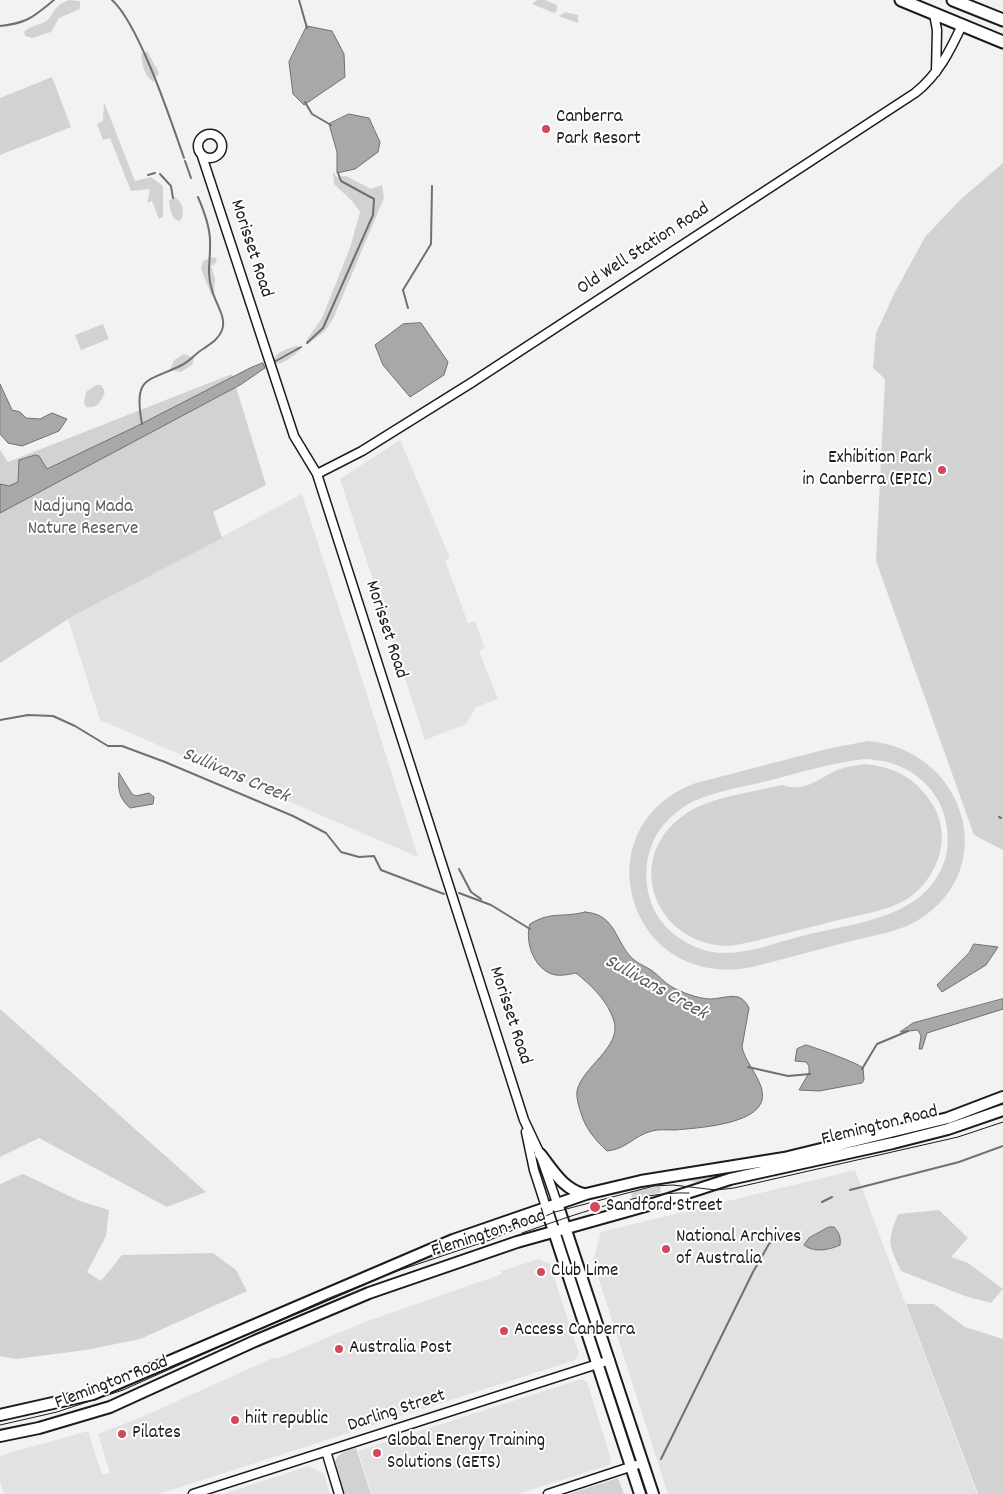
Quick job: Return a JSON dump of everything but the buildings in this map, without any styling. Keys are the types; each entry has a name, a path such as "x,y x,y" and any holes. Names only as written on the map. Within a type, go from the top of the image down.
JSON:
{"highway":[{"path":"901,0 1003,42"},
{"path":"953,0 1003,20"},
{"path":"962,25 971,7"}],"main road":[{"name":"Flemington Road","path":"0,1415 93,1394 153,1370 352,1281 453,1240 586,1194 642,1181 784,1158 948,1118 1003,1097"},
{"name":"Flemington Road","path":"0,1436 40,1428 110,1407 255,1341 369,1293 509,1244 730,1179 893,1143 948,1129 1003,1110"},
{"path":"540,1154 566,1186 573,1191 586,1194"},
{"path":"557,1204 567,1228 653,1494"},
{"name":"Morisset Road","path":"546,1207 556,1231"},
{"path":"556,1231 640,1494"},
{"path":"0,1421 71,1403 93,1394"}],"street":[{"path":"934,14 938,30 936,72"},
{"name":"Old Well Station Road","path":"316,474 362,451 495,367 915,93 936,72 949,53 962,25"},
{"name":"Morisset Road","path":"202,156 294,436 316,474 524,1120 534,1170 546,1207"},
{"name":"Morisset Road","path":"524,1120 540,1154 557,1204"},
{"name":"Darling Street","path":"193,1494 610,1360"},
{"path":"326,1451 339,1494"},
{"path":"548,1494 643,1462"}],"shaded area":[{"path":"400,440 450,558 445,560 468,623 475,621 485,648 479,651 498,699 476,707 466,724 425,740 340,479"},
{"path":"302,494 418,857 100,720 68,619"},
{"path":"855,1170 977,1494 668,1494 593,1261 601,1232"},
{"path":"539,1259 550,1264 579,1354 575,1360 159,1494 4,1494 0,1481 0,1458 2,1455 88,1431 102,1475 110,1473 98,1434 142,1417 275,1357 276,1359 365,1322 502,1274 501,1271"},
{"path":"581,1379 587,1382 611,1459 609,1465 518,1494 372,1494 358,1451"},
{"path":"309,1466 324,1474 330,1494 223,1494"}],"green space":[{"path":"69,0 80,1 80,9 59,18 51,32 32,38 25,36 24,32 46,21 57,7"},
{"path":"537,0 545,0 557,5 557,11 554,13 532,4"},
{"path":"565,12 578,15 578,23 559,16"},
{"path":"147,51 159,73 153,82 146,73 142,62 141,54"},
{"path":"52,77 71,127 0,155 0,98"},
{"path":"104,102 135,181 151,177 163,186 163,217 159,219 152,201 147,203 150,189 131,191 110,138 103,140 97,124 103,121"},
{"name":"Exhibition Park in Canberra (EPIC)","path":"1003,163 1003,850 974,835 876,561 885,379 873,368 876,333 895,292 925,237 960,200"},
{"path":"333,172 337,177 346,176 371,189 382,185 384,198 333,319 325,331 308,344 306,341 322,318 350,248 360,212 352,201 334,184"},
{"path":"174,197 181,204 183,211 181,220 178,221 172,215 169,201"},
{"path":"212,257 217,258 215,264 211,266 215,278 214,294 211,294 201,269 203,261"},
{"path":"103,324 109,339 81,350 75,335"},
{"path":"298,346 301,349 292,357 285,362 273,364 273,360 278,354 286,349"},
{"path":"184,354 194,358 192,365 181,372 170,370 174,360"},
{"name":"Nadjung Mada Nature Reserve","path":"232,374 266,485 213,512 222,538 73,616 0,663 0,450 8,462"},
{"path":"96,385 101,385 105,392 104,395 96,406 86,407 84,402 86,392"},
{"path":"868,741 901,749 928,765 948,787 961,814 965,842 960,870 945,897 920,919 897,930 752,967 709,968 674,955 649,931 634,900 630,866 638,833 660,804 696,783 827,749","holes":["864,759 898,765 917,776 925,783 939,802 946,821 948,835 946,856 937,877 924,893 908,905 869,921 747,951 723,953 703,950 684,941 668,929 656,914 647,883 646,871 650,849 661,829 680,809 712,794 815,768"]},
{"path":"864,764 886,768 905,776 913,782 928,797 940,821 941,849 937,862 931,875 912,896 893,906 877,911 731,946 705,942 683,932 667,917 656,897 651,876 654,854 665,833 684,815 718,799 782,785 802,787 840,769"},
{"path":"0,1009 206,1192 167,1207 39,1138 0,1157"},
{"path":"1003,1102 1003,1106 953,1124 698,1184 697,1182 678,1179 772,1163 883,1139 952,1120"},
{"path":"23,1174 80,1201 109,1210 106,1236 87,1272 101,1281 122,1255 213,1253 236,1270 247,1291 140,1339 86,1350 16,1359 0,1356 0,1184"},
{"path":"660,1186 661,1192 633,1199 631,1192"},
{"path":"939,1210 968,1238 951,1257 968,1263 1003,1289 991,1303 965,1296 901,1271 890,1242 898,1214"},
{"path":"525,1220 526,1223 486,1240 385,1275 454,1246"},
{"path":"906,1304 934,1304 965,1327 1003,1339 1003,1494 978,1494"},
{"path":"356,1448 371,1494 345,1494 336,1471 336,1459 339,1455"},
{"path":"618,1478 624,1494 569,1494"}],"water":[{"path":"307,26 332,31 344,54 345,77 304,105 293,94 289,62"},
{"path":"349,114 369,118 380,142 378,152 355,169 337,173 337,152 329,124"},
{"path":"421,323 448,362 444,375 410,397 383,365 375,345 403,324"},
{"path":"263,363 265,368 240,385 0,513 0,484 9,486 18,482 19,460 35,455 39,456 47,469"},
{"path":"0,384 12,410 20,412 26,418 40,419 52,413 67,419 59,431 22,446 8,443 0,434"},
{"path":"119,773 132,794 136,796 149,793 154,797 153,804 130,808 123,800 120,792"},
{"path":"585,912 602,917 608,922 629,955 672,987 700,998 709,999 732,996 745,1002 749,1008 742,1047 761,1087 762,1094 762,1100 749,1115 724,1124 652,1131 645,1133 620,1148 607,1151 591,1134 583,1119 577,1091 580,1082 612,1040 615,1030 614,1021 603,1000 576,973 556,975 542,968 533,955 529,939 530,924 537,920 544,917"},
{"path":"974,944 998,947 986,965 942,992 937,985 969,953"},
{"path":"1003,999 1003,1009 927,1033 922,1049 919,1049 921,1036 918,1030 900,1032 913,1023"},
{"path":"806,1045 836,1055 863,1068 864,1080 862,1083 819,1091 799,1090 809,1073 809,1066 806,1062 795,1061 797,1049"},
{"path":"829,1227 834,1227 837,1231 840,1237 840,1245 822,1250 808,1248 804,1245 809,1238"}],"waterway":[{"path":"0,26 24,21 41,11 54,0"},
{"path":"112,0 133,30 143,51 163,98 184,158"},
{"path":"299,0 307,28"},
{"path":"305,102 312,114 331,125"},
{"path":"185,161 191,178"},
{"path":"148,175 155,173"},
{"path":"307,343 323,328 373,215 374,199 341,181 338,173"},
{"path":"160,174 171,186 173,198"},
{"path":"408,308 403,290 431,244 432,186"},
{"path":"142,424 140,397 141,389 146,383 152,378 185,363 214,341 222,330 222,315 213,295 209,277 210,235 198,197"},
{"path":"274,362 301,347"},
{"name":"Sullivans Creek","path":"0,720 28,715 53,716 75,726 108,746 122,746 165,762 293,816 326,833 341,852 359,857 374,856 381,870 444,894"},
{"path":"459,869 471,892 481,899"},
{"name":"Sullivans Creek","path":"459,893 491,905 530,929"},
{"name":"Sullivans Creek","path":"862,1069 877,1044 908,1031"},
{"name":"Sullivans Creek","path":"748,1067 788,1076 810,1074"},
{"path":"850,1190 959,1162 1003,1146"},
{"path":"822,1202 832,1197"},
{"path":"661,1459 753,1272 769,1244 781,1234"}],"tram line":[{"path":"0,1425 57,1412 123,1390 329,1298 400,1270 490,1240 555,1212 654,1186 673,1185 716,1190 734,1188 958,1137 1003,1122"},
{"path":"522,1233 583,1212 626,1200 669,1193 689,1193"}],"place":[{"name":"Canberra Park Resort","path":"546,129"},
{"name":"Exhibition Park in Canberra (EPIC)","path":"942,470"},
{"name":"Sandford Street","path":"595,1207"},
{"name":"National Archives of Australia","path":"666,1249"},
{"name":"Club Lime","path":"541,1272"},
{"name":"Access Canberra","path":"504,1331"},
{"name":"Australia Post","path":"339,1349"},
{"name":"hiit republic","path":"235,1420"},
{"name":"Pilates","path":"122,1434"},
{"name":"Global Energy Training Solutions (GETS)","path":"377,1453"}]}
